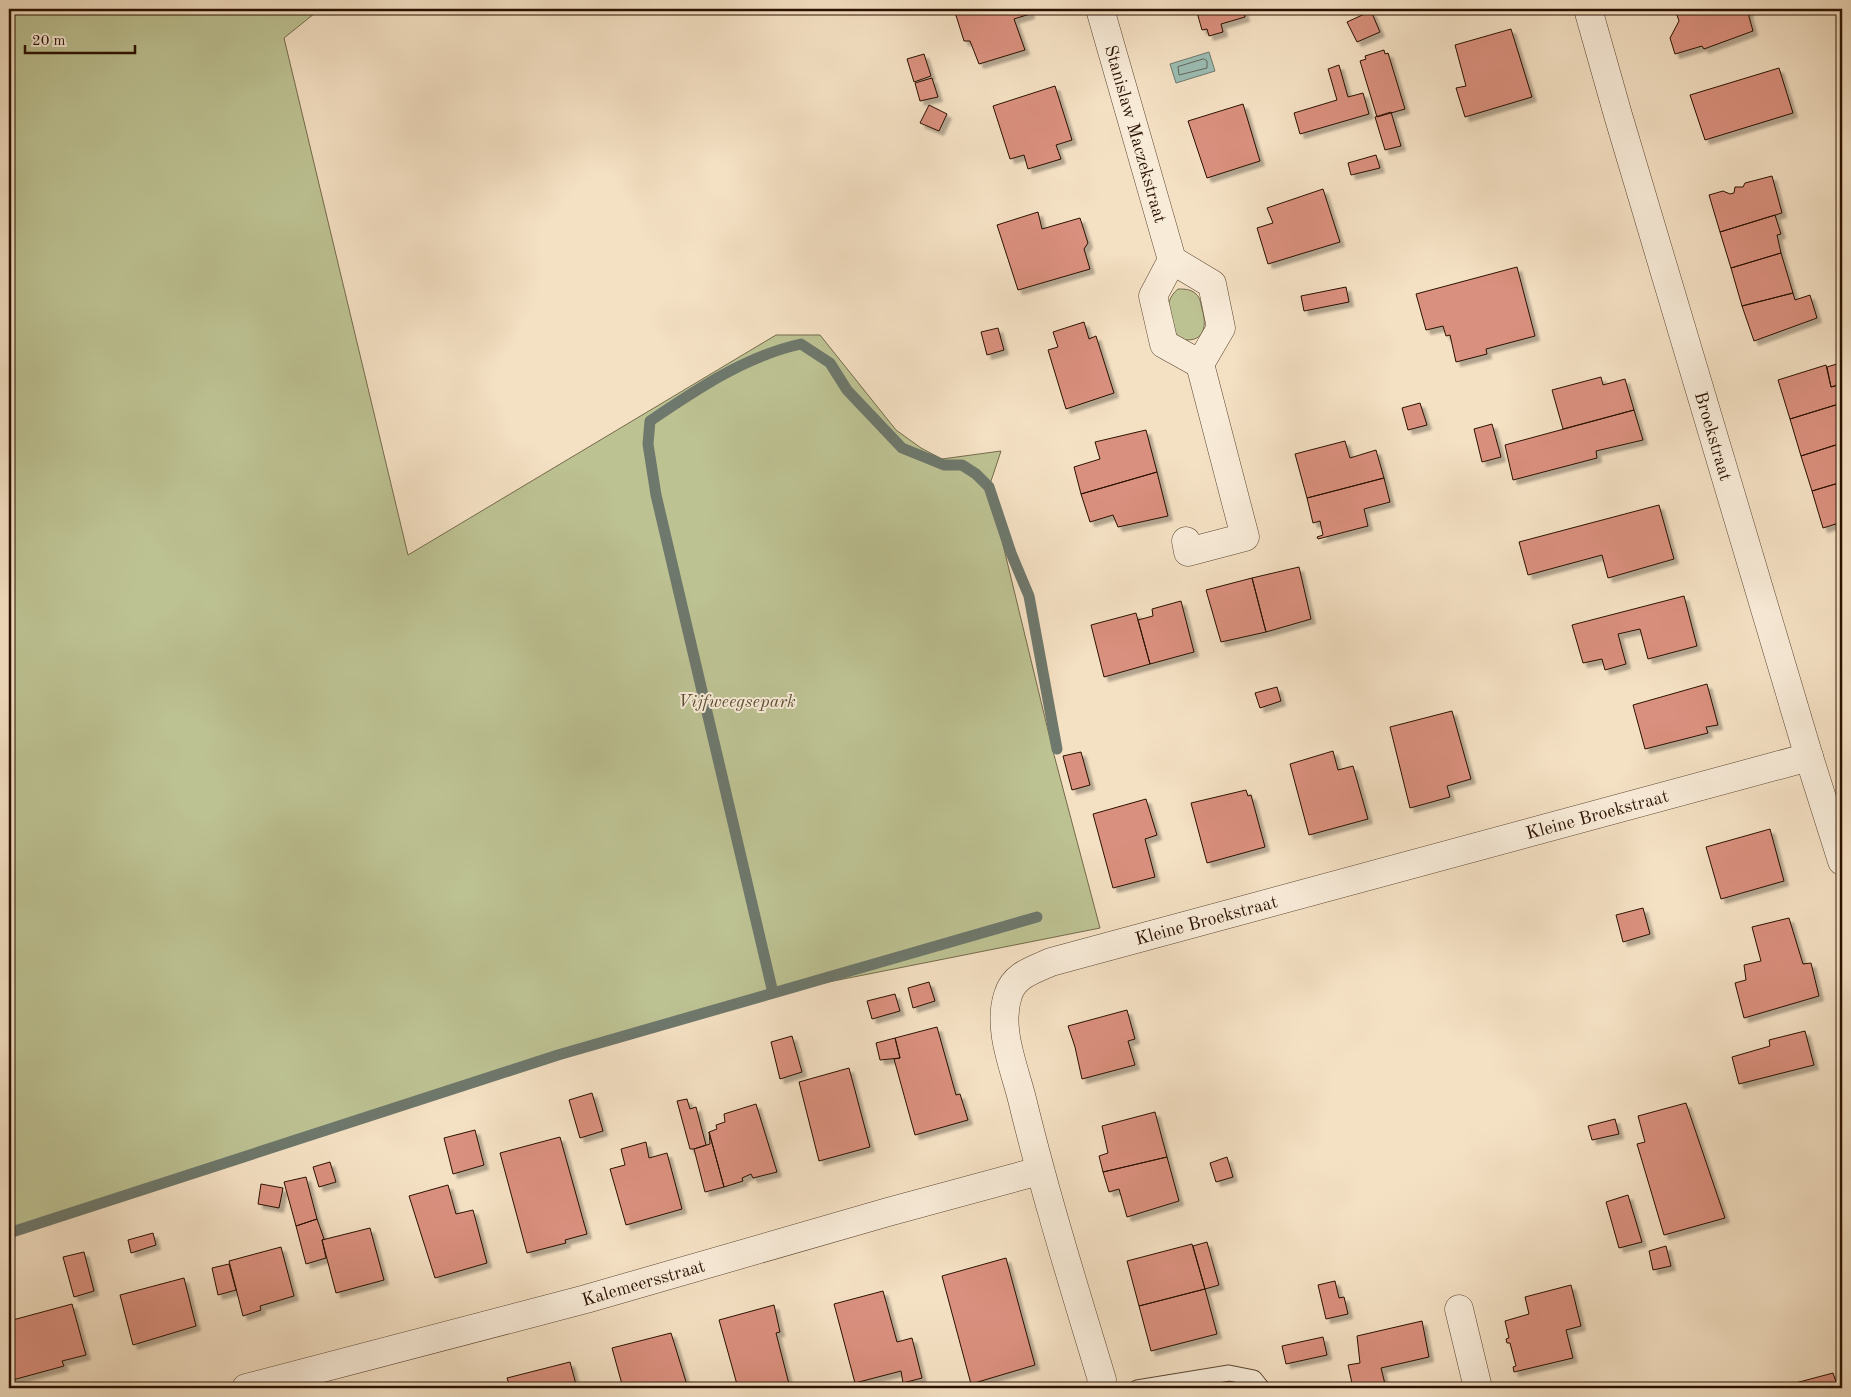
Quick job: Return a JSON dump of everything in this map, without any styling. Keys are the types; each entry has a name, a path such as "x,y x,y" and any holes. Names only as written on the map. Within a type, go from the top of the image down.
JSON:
{"street":[{"name":"Stanislaw Maczekstraat","path":"1100,9 1172,260"},
{"name":"Broekstraat","path":"1588,9 1809,757 1842,861"},
{"path":"1186,541 1188,552 1245,537 1200,364 1221,328 1212,284 1172,260 1152,296 1164,344 1200,364"},
{"name":"Kleine Broekstraat","path":"1100,1388 1102,1380 1039,1171 1005,1028 1007,996 1014,982 1024,974 1051,962 1809,757"},
{"name":"Kalemeersstraat","path":"246,1388 586,1299 1039,1171"},
{"path":"1458,1309 1478,1388"}],"lane":[{"path":"1137,1388 1229,1373 1254,1378 1262,1388"}],"green space":[{"name":"Vijfweegsepark","path":"9,9 320,9 284,38 408,555 776,335 820,335 896,430 921,448 942,459 1001,451 989,487 1053,751 1100,928 773,993 558,1055 9,1233"},
{"path":"1178,289 1192,291 1200,301 1204,316 1204,328 1199,337 1194,339 1180,339 1175,334 1169,321 1168,307 1173,294"}],"water":[{"path":"1209,52 1215,71 1176,83 1170,64"}],"building":[{"path":"954,9 1029,9 1030,14 1014,19 1025,50 979,64 970,41 964,41"},
{"path":"1196,9 1243,9 1245,17 1221,24 1223,32 1209,36 1207,29 1202,30"},
{"path":"1675,9 1750,9 1748,13 1753,31 1704,49 1702,46 1675,54 1670,38 1679,21"},
{"path":"1371,11 1380,32 1357,42 1347,22"},
{"path":"1511,29 1532,97 1465,117 1456,88 1466,86 1455,45"},
{"path":"1384,50 1385,54 1388,53 1405,109 1377,117 1360,61 1366,59 1365,56"},
{"path":"924,54 931,76 914,82 907,59"},
{"path":"1339,65 1348,97 1363,93 1369,114 1300,134 1294,113 1337,100 1328,69"},
{"path":"1779,68 1793,113 1705,140 1690,95"},
{"path":"932,78 938,97 920,101 915,83"},
{"path":"1055,86 1072,140 1056,145 1061,159 1028,169 1024,155 1010,159 993,106"},
{"path":"1243,104 1260,161 1207,178 1188,121"},
{"path":"929,105 947,114 939,131 920,123"},
{"path":"1391,112 1401,146 1385,150 1375,117"},
{"path":"1376,155 1380,168 1351,175 1348,163"},
{"path":"1772,176 1782,213 1720,232 1709,195 1723,191 1730,194 1734,193 1735,187 1743,187 1745,183"},
{"path":"1323,189 1340,242 1268,264 1257,228 1273,223 1267,208"},
{"path":"1038,212 1042,229 1080,218 1088,243 1084,249 1090,269 1018,290 997,225"},
{"path":"1775,215 1781,234 1777,235 1781,253 1731,268 1720,232"},
{"path":"1781,253 1793,293 1742,306 1731,268"},
{"path":"1517,267 1535,336 1486,349 1487,354 1456,362 1450,335 1446,336 1443,326 1426,330 1416,294"},
{"path":"1346,287 1349,302 1304,311 1301,296"},
{"path":"1793,293 1795,300 1810,295 1817,318 1754,341 1742,306"},
{"path":"1084,322 1089,339 1096,336 1114,393 1066,409 1048,350 1058,347 1053,332"},
{"path":"998,328 1004,350 987,355 981,332"},
{"path":"1840,363 1842,384 1831,387 1827,367"},
{"path":"1826,365 1831,387 1842,384 1842,403 1790,419 1778,380"},
{"path":"1601,377 1603,385 1625,379 1634,410 1563,429 1552,390"},
{"path":"1420,403 1427,425 1408,430 1402,408"},
{"path":"1842,403 1842,443 1801,456 1790,419"},
{"path":"1634,410 1643,440 1596,451 1597,458 1513,480 1505,445"},
{"path":"1492,424 1501,457 1482,462 1474,429"},
{"path":"1146,430 1157,472 1081,494 1074,467 1100,459 1095,442"},
{"path":"1345,441 1350,458 1376,450 1384,478 1307,498 1295,454"},
{"path":"1842,443 1842,482 1812,491 1801,456"},
{"path":"1157,472 1168,516 1118,527 1113,515 1090,522 1081,494"},
{"path":"1384,478 1390,502 1364,509 1368,526 1318,539 1317,537 1323,535 1320,521 1313,523 1307,498"},
{"path":"1842,482 1842,522 1823,528 1812,491"},
{"path":"1659,505 1674,559 1608,578 1602,555 1528,575 1519,542"},
{"path":"1299,567 1311,619 1266,632 1252,578"},
{"path":"1252,578 1266,632 1221,642 1206,590"},
{"path":"1684,596 1697,646 1648,659 1640,629 1618,634 1626,664 1605,670 1602,659 1583,663 1572,625"},
{"path":"1181,601 1194,652 1150,664 1138,620 1153,616 1152,609"},
{"path":"1136,613 1150,664 1104,677 1091,625"},
{"path":"1707,684 1718,725 1706,727 1708,733 1645,749 1633,705"},
{"path":"1277,687 1281,701 1260,708 1255,693"},
{"path":"1452,711 1471,779 1447,786 1450,797 1410,808 1390,727"},
{"path":"1333,751 1338,770 1353,766 1368,819 1309,835 1290,764"},
{"path":"1081,752 1090,785 1072,790 1063,756"},
{"path":"1246,790 1248,796 1251,795 1265,847 1207,863 1191,803"},
{"path":"1146,799 1157,835 1145,839 1155,877 1113,888 1093,814"},
{"path":"1770,829 1784,881 1721,899 1706,847"},
{"path":"1643,908 1650,934 1623,942 1616,915"},
{"path":"1789,918 1803,964 1811,963 1819,996 1744,1018 1735,983 1746,980 1744,965 1761,961 1752,927"},
{"path":"929,982 935,1001 913,1008 908,988"},
{"path":"895,994 900,1011 872,1019 867,1001"},
{"path":"1127,1010 1135,1039 1128,1041 1135,1065 1082,1079 1068,1026"},
{"path":"937,1027 956,1095 960,1094 968,1120 915,1135 894,1059 900,1058 895,1038"},
{"path":"1805,1031 1814,1065 1739,1084 1732,1057 1770,1046 1769,1040"},
{"path":"792,1036 802,1072 780,1079 771,1042"},
{"path":"895,1038 900,1058 880,1060 876,1043"},
{"path":"849,1068 870,1147 819,1161 799,1082"},
{"path":"592,1093 603,1131 580,1138 569,1100"},
{"path":"687,1099 690,1109 696,1107 706,1145 694,1149 690,1149 677,1101"},
{"path":"1686,1103 1725,1218 1664,1235 1637,1144 1645,1142 1638,1116"},
{"path":"756,1104 777,1172 753,1178 751,1174 742,1178 743,1181 724,1187 709,1132 717,1129 716,1125 725,1122 724,1114"},
{"path":"1155,1112 1167,1157 1103,1172 1099,1156 1108,1153 1102,1126"},
{"path":"1615,1119 1619,1134 1592,1140 1588,1126"},
{"path":"475,1130 484,1165 453,1174 444,1138"},
{"path":"709,1132 724,1187 705,1192 694,1149 710,1144"},
{"path":"560,1137 587,1234 565,1240 566,1243 527,1253 500,1153"},
{"path":"646,1142 649,1158 667,1153 682,1209 626,1225 610,1169 625,1165 621,1149"},
{"path":"1167,1157 1179,1201 1127,1217 1119,1189 1109,1192 1103,1172"},
{"path":"1227,1157 1233,1177 1216,1182 1210,1163"},
{"path":"330,1162 336,1182 319,1187 313,1167"},
{"path":"306,1177 317,1219 296,1226 284,1182"},
{"path":"261,1184 283,1188 279,1208 258,1204"},
{"path":"448,1185 456,1214 473,1210 487,1263 435,1278 409,1196"},
{"path":"1628,1195 1642,1242 1619,1248 1606,1202"},
{"path":"317,1219 324,1239 322,1240 326,1258 306,1264 296,1226"},
{"path":"370,1228 384,1280 336,1293 322,1240"},
{"path":"153,1233 156,1245 131,1253 128,1240"},
{"path":"1207,1242 1219,1285 1205,1289 1193,1246"},
{"path":"1192,1244 1205,1289 1139,1306 1127,1261"},
{"path":"1666,1246 1671,1266 1653,1270 1649,1251"},
{"path":"281,1247 294,1296 260,1306 261,1310 243,1316 229,1261"},
{"path":"84,1252 94,1291 74,1297 63,1257"},
{"path":"1006,1258 1035,1365 971,1384 942,1276"},
{"path":"229,1264 236,1290 218,1295 212,1268"},
{"path":"184,1278 196,1326 133,1345 120,1295"},
{"path":"1335,1281 1339,1298 1344,1297 1348,1314 1326,1319 1318,1285"},
{"path":"1571,1285 1581,1326 1566,1330 1573,1358 1514,1372 1513,1367 1516,1366 1510,1343 1507,1343 1506,1339 1509,1338 1505,1321 1529,1314 1525,1297"},
{"path":"1205,1289 1217,1334 1151,1351 1139,1306"},
{"path":"883,1291 897,1342 912,1338 922,1378 903,1383 901,1371 855,1383 834,1304"},
{"path":"72,1304 86,1355 62,1361 64,1366 9,1381 9,1321"},
{"path":"774,1305 780,1332 776,1333 790,1388 738,1388 719,1320"},
{"path":"1422,1321 1429,1357 1381,1368 1386,1388 1353,1388 1348,1365 1360,1363 1357,1336"},
{"path":"671,1333 687,1385 676,1388 623,1388 612,1348"},
{"path":"1323,1337 1327,1355 1286,1364 1282,1346"},
{"path":"570,1362 577,1388 510,1388 507,1378"},
{"path":"1833,1373 1838,1388 1785,1388 1784,1386"}],"waterway":[{"path":"773,993 656,495 648,444 650,421 686,397 741,365 781,349 801,344 830,363 847,390 902,448 944,465 962,465 976,474 989,487 1011,553 1029,596 1057,749"},
{"path":"9,1233 558,1055 1037,917"}]}
